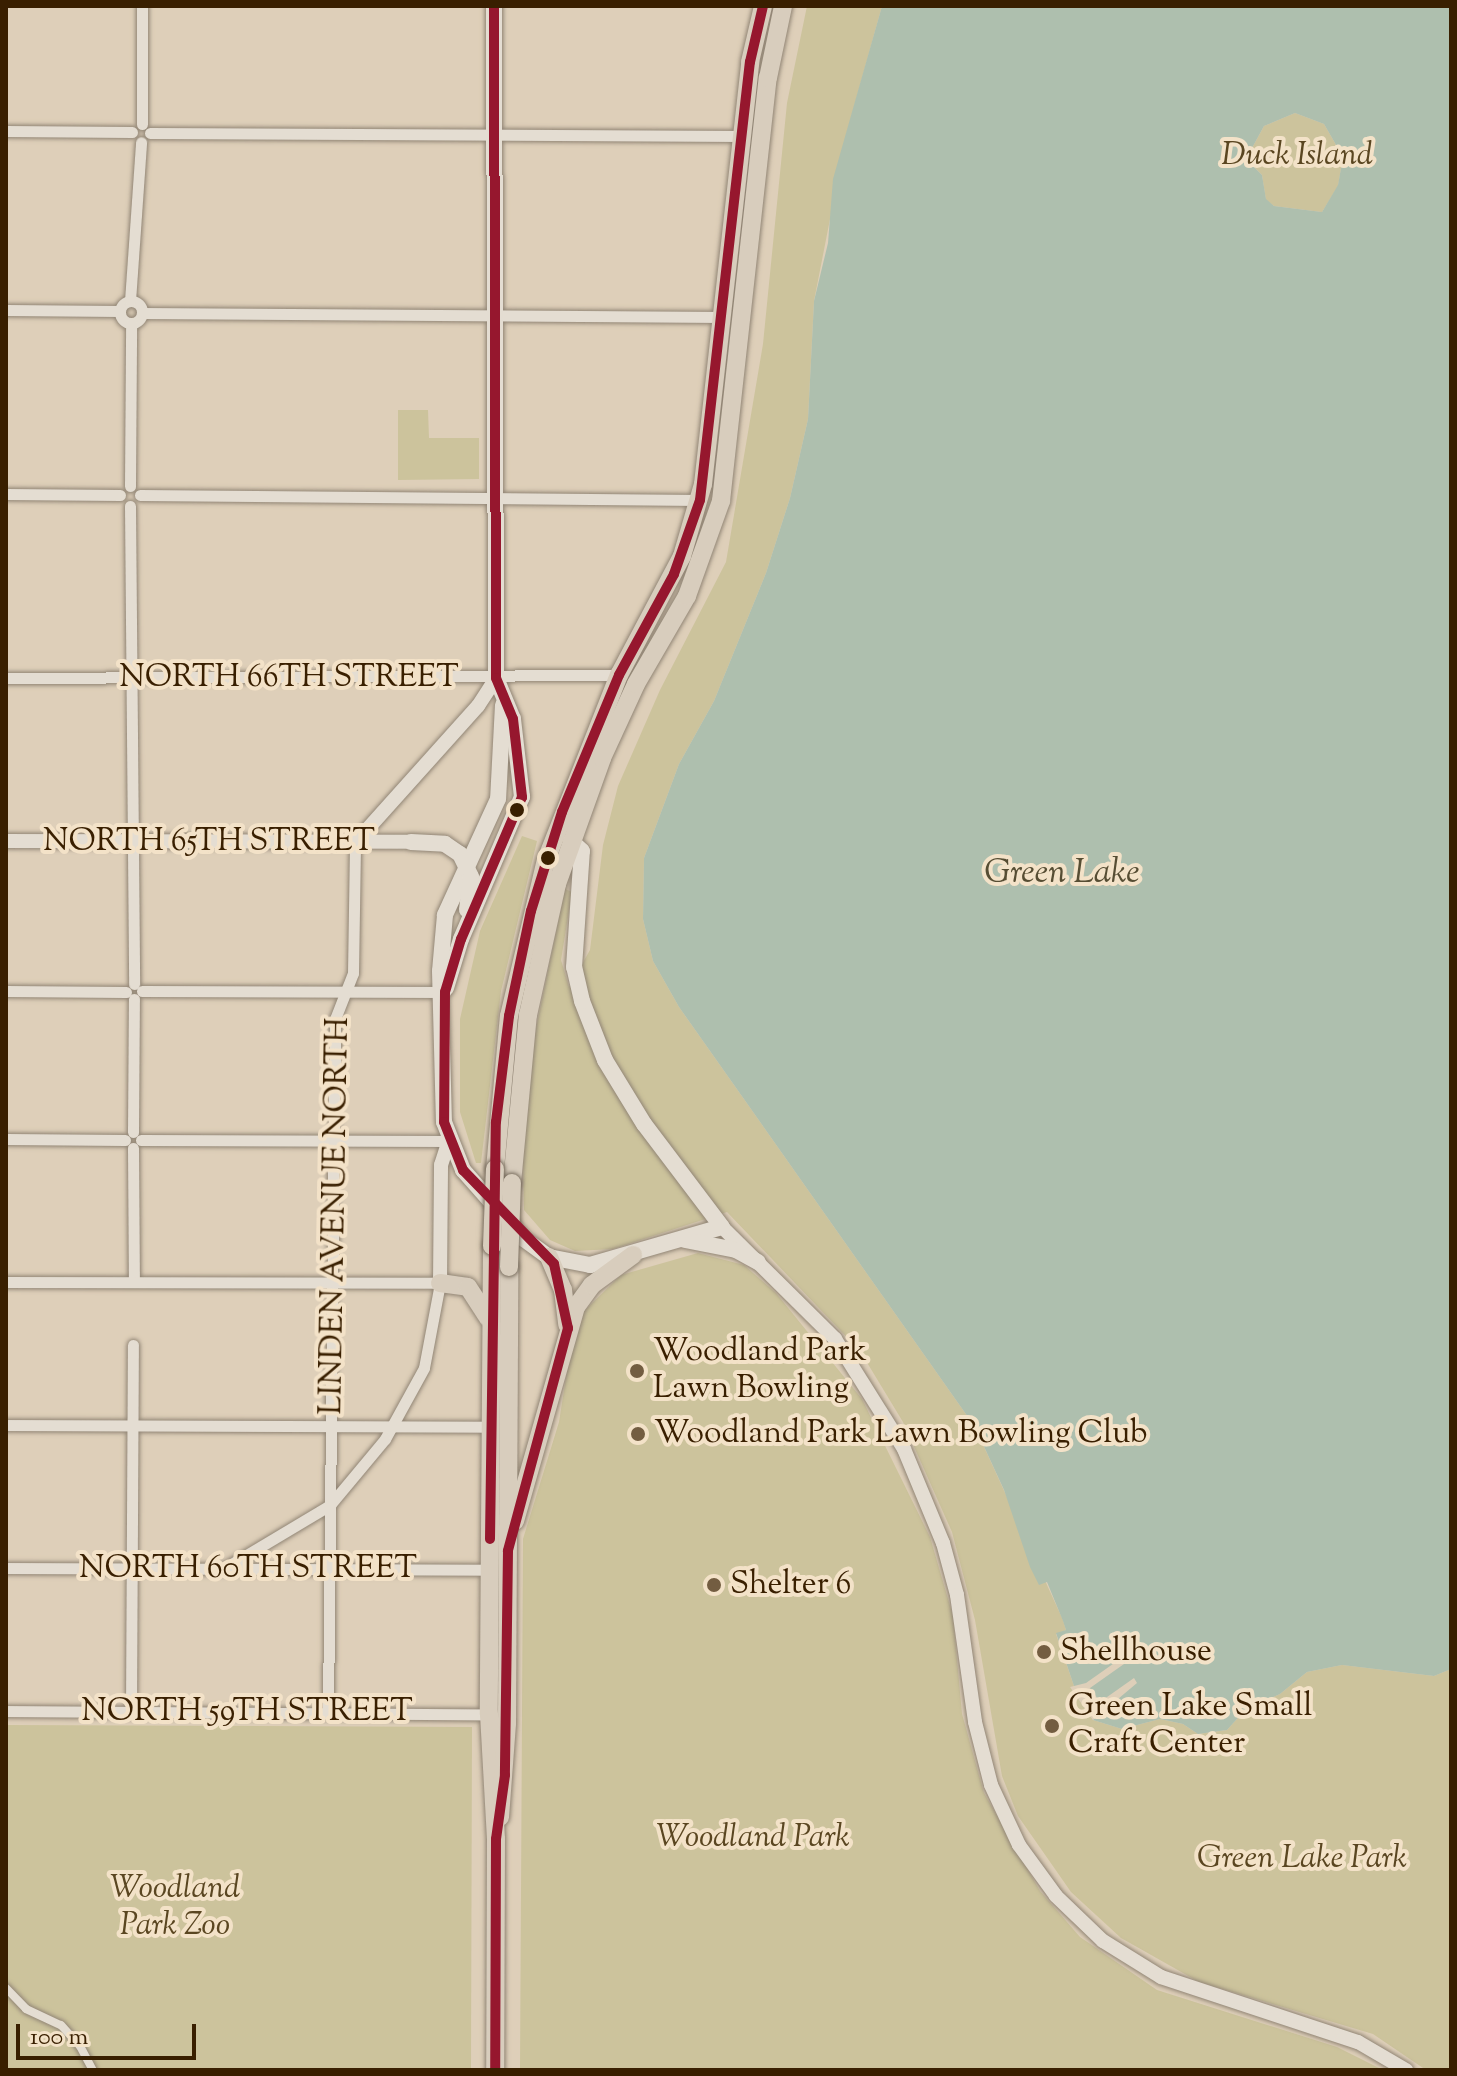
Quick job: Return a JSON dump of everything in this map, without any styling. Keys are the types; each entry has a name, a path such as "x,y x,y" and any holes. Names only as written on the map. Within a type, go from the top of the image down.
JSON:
{"highway":[{"path":"495,2070 496,1839 489,1714 490,1326 501,1069 531,911 562,812 619,675 674,574 700,500 743,136 763,6"},
{"path":"496,1839 505,1775 512,1183 528,1015 571,841 618,721 697,573 721,501 768,78 783,6"},
{"path":"508,1551 568,1328 586,1292 633,1255"},
{"path":"549,1257 563,1290 568,1328"},
{"path":"440,1283 472,1291 490,1326"}],"main road":[{"path":"445,915 500,789 503,705 496,678 494,6"},
{"path":"461,939 520,811 522,786 513,719 503,705"},
{"path":"500,789 522,786"},
{"path":"411,842 446,852 459,863 445,915 440,971 445,992 444,1122 449,1141 463,1170 524,1239 549,1257 590,1265 722,1227 644,1124 605,1060 582,1001 574,967 582,851 571,841"},
{"path":"411,842 445,844 466,862 471,885 461,939 445,992"},
{"path":"676,1239 728,1248 758,1262"}],"street":[{"path":"6,310 120,311 130,301 141,133 142,6"},
{"path":"6,131 743,136"},
{"path":"130,301 142,313"},
{"path":"6,494 120,495 130,486 131,323 120,311"},
{"path":"131,323 142,313 724,317"},
{"path":"130,486 140,495 700,500"},
{"path":"120,495 130,506 134,1282"},
{"path":"130,506 140,495"},
{"name":"NORTH 66TH STREET","path":"6,678 619,675"},
{"path":"355,843 478,706 496,678"},
{"name":"NORTH 65TH STREET","path":"6,841 411,842"},
{"name":"LINDEN AVENUE NORTH","path":"328,1713 335,1019 353,973 355,843"},
{"path":"6,991 445,992"},
{"path":"6,1139 449,1141 441,1165 440,1283 424,1368 395,1426 330,1505 223,1569"},
{"path":"722,1227 844,1350 904,1449 943,1543 957,1595 985,1768 1009,1827 1045,1883 1097,1936 1161,1977 1358,2042 1406,2070"},
{"path":"6,1282 440,1283"},
{"path":"131,1711 133,1345"},
{"path":"6,1425 490,1427"},
{"name":"NORTH 60TH STREET","path":"6,1568 490,1570"},
{"name":"NORTH 59TH STREET","path":"6,1711 489,1714"},
{"path":"6,1988 26,2009 61,2025 80,2046 93,2070"}],"green space":[{"name":"Green Lake Park","path":"807,6 882,6 847,132 814,301 808,419 790,498 766,573 714,701 679,764 644,858 643,919 653,961 679,1007 975,1427 1063,1620 1066,1630 1056,1634 1074,1686 1093,1720 1122,1729 1160,1719 1183,1724 1198,1734 1227,1730 1246,1709 1280,1694 1307,1672 1342,1665 1434,1676 1451,1669 1451,2070 1426,2070 1373,2034 1199,1982 1121,1938 1071,1892 1018,1816 1002,1776 975,1620 952,1532 903,1422 860,1351 727,1212 613,1249 575,1251 550,1240 524,1210 523,1159 535,1033 565,889 572,892 561,960 569,987 590,950 603,845 618,786 660,690 726,562 763,344 787,103"},
{"name":"Duck Island","path":"1295,113 1324,124 1343,157 1338,186 1322,212 1274,206 1266,200 1262,175 1246,159 1264,126"},
{"path":"398,410 428,410 429,438 479,438 479,479 398,480"},
{"path":"522,836 537,841 501,991 481,1163 476,1163 460,1112 460,1019 480,931"},
{"name":"Woodland Park","path":"698,1253 744,1265 776,1293 862,1399 930,1537 953,1616 962,1714 984,1793 1040,1891 1080,1937 1157,1990 1337,2047 1383,2070 520,2070 523,1539 559,1422 571,1346 584,1311 621,1275"},
{"name":"Woodland Park Zoo","path":"6,1725 472,1727 471,2070 6,2070"}],"water":[{"name":"Green Lake","path":"882,6 1451,6 1451,1669 1434,1676 1342,1665 1307,1672 1280,1694 1246,1709 1227,1730 1198,1734 1183,1724 1160,1719 1122,1729 1093,1720 1074,1686 1056,1633 1066,1630 1063,1621 1047,1582 1039,1585 1030,1567 1004,1490 975,1427 679,1007 653,961 643,919 644,858 679,764 714,701 766,573 790,498 808,419 814,301 828,243 833,179","holes":["1295,113 1324,124 1343,157 1338,185 1322,212 1274,206 1266,199 1262,175 1246,159 1264,126"]}],"pier":[{"path":"1120,1659 1124,1664 1090,1688 1100,1702 1134,1678 1137,1683 1093,1720 1070,1687 1086,1683"}],"transit line":[{"path":"494,6 496,678 513,719 522,797 461,939 445,992 444,1122 463,1170 554,1264 568,1328 508,1551 505,1775 496,1839 495,2070"},
{"path":"490,1539 496,1122 509,1016 531,911 562,812 619,675 674,574 700,500 750,62 763,6"}],"place":[{"name":"Woodland Park Lawn Bowling","path":"637,1371"},
{"name":"Woodland Park Lawn Bowling Club","path":"638,1434"},
{"name":"Shelter 6","path":"714,1585"},
{"name":"Shellhouse","path":"1044,1652"},
{"name":"Green Lake Small Craft Center","path":"1052,1726"}]}
